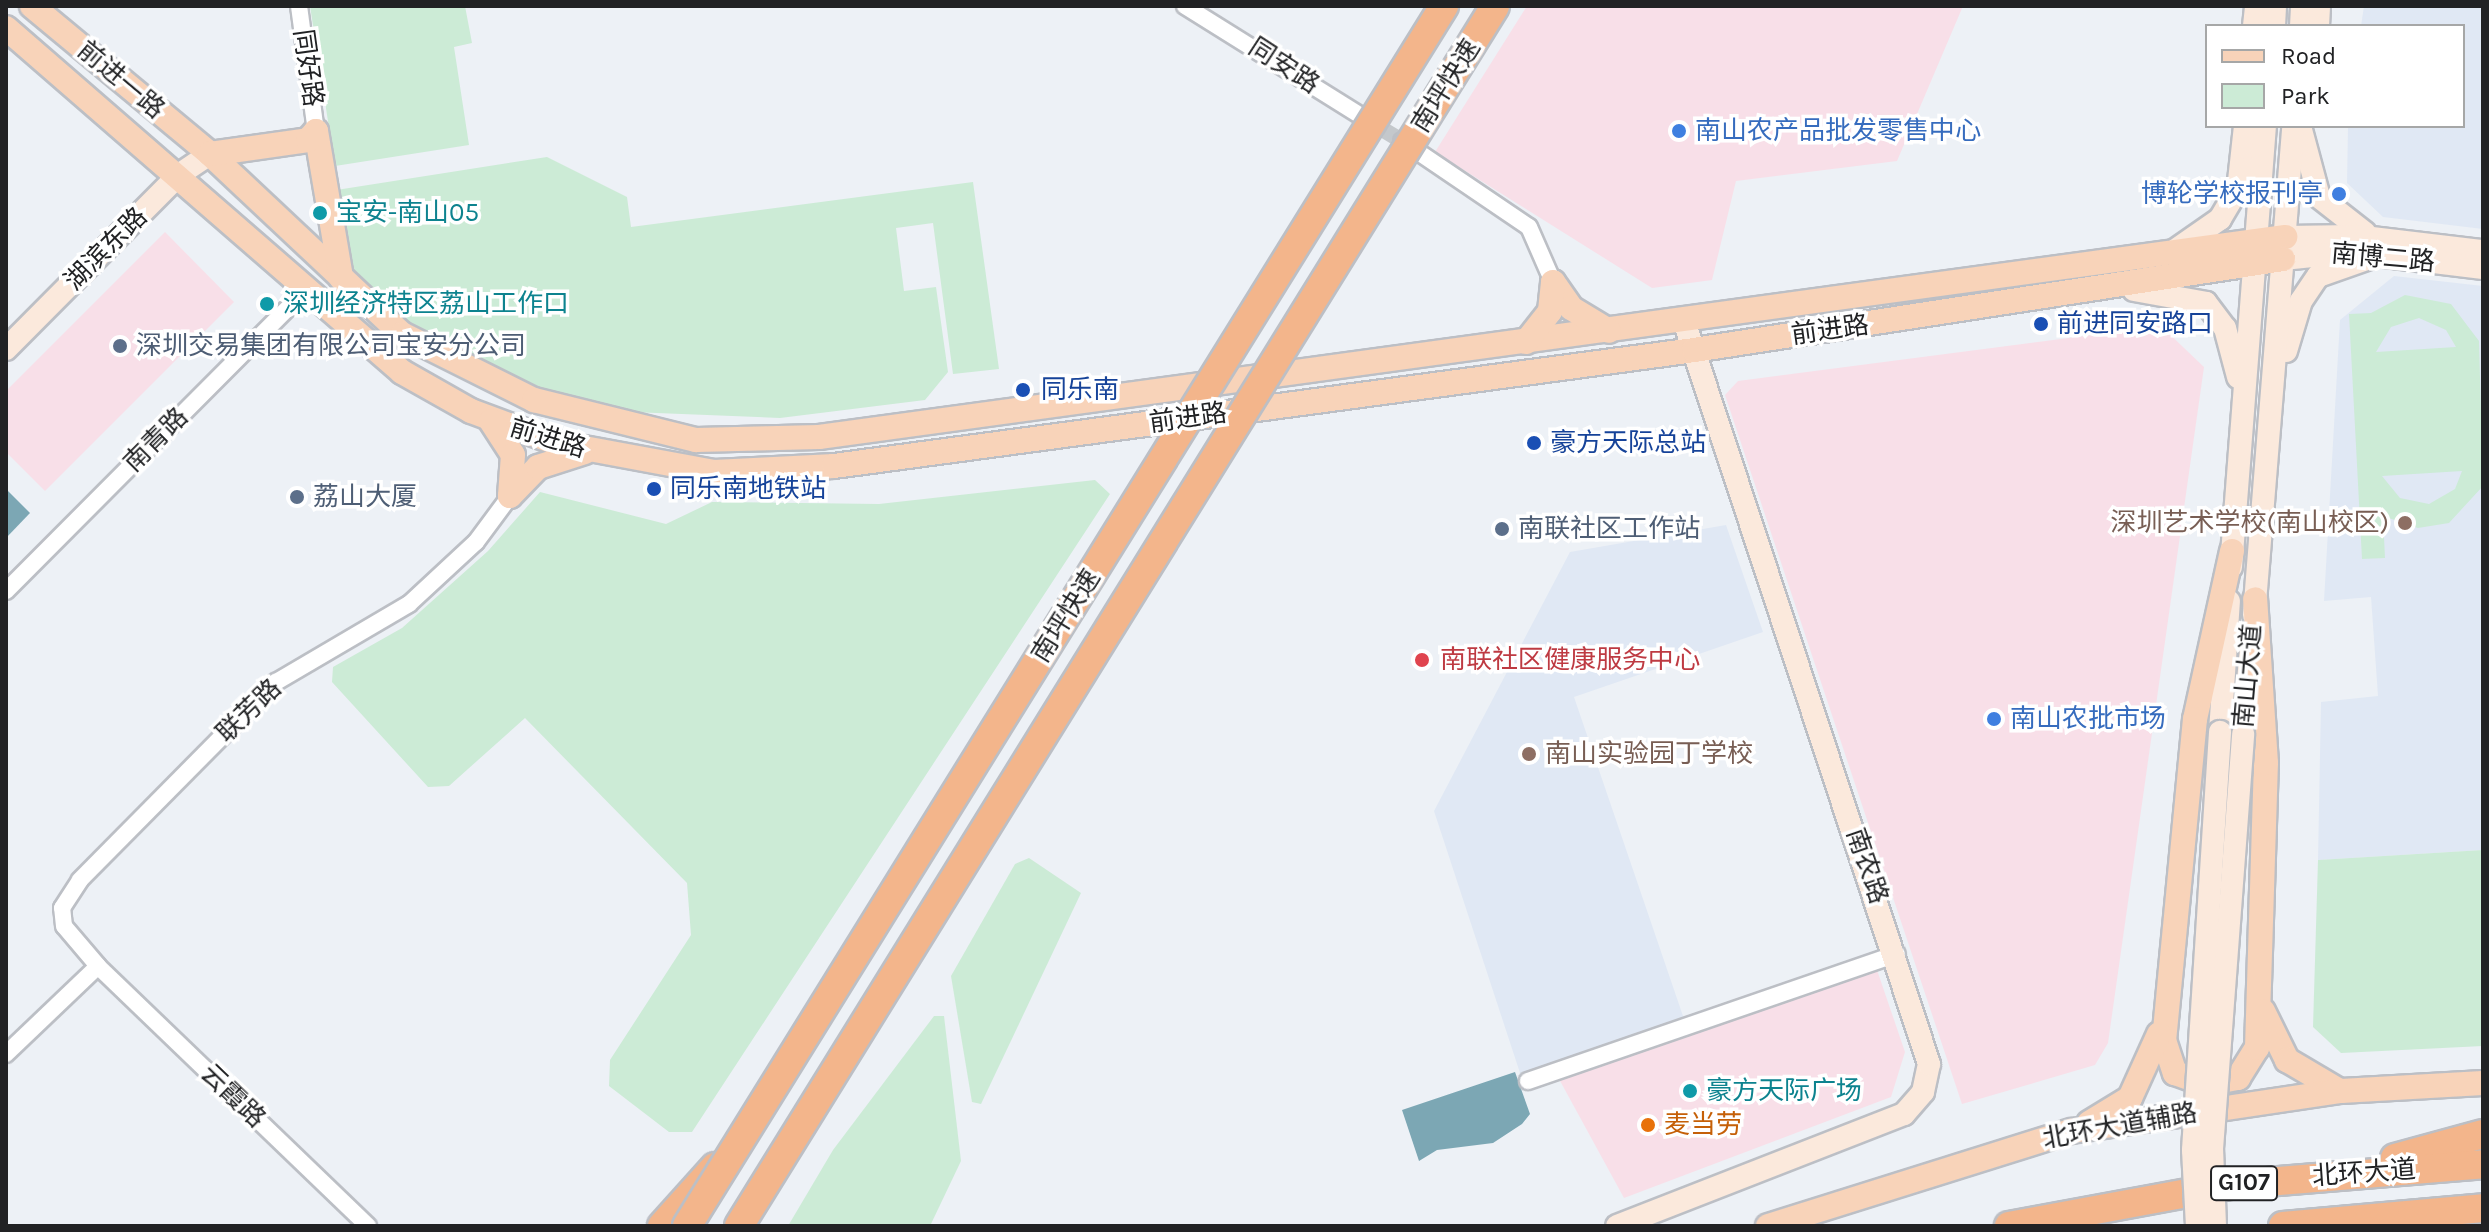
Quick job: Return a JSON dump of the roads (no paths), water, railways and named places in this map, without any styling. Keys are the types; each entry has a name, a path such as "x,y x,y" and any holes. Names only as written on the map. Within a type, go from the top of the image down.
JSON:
{"highway":[{"name":"南坪快速","path":"687,1226 1444,6"},
{"name":"南坪快速","path":"739,1226 1495,6"},
{"path":"2336,1175 2483,1134"},
{"path":"662,1226 742,1137"},
{"name":"北环大道","path":"2009,1226 2098,1205 2336,1175 2483,1164"},
{"name":"北环大道","path":"2283,1226 2483,1208"}],"main road":[{"name":"前进一路","path":"32,6 210,154"},
{"name":"前进一路","path":"6,28 180,174"},
{"path":"2236,194 2245,128"},
{"name":"南山大道","path":"2215,1226 2212,1149 2293,128"},
{"path":"2300,128 2307,155 2328,210 2378,247"},
{"path":"2289,191 2307,155 2309,128"},
{"path":"210,154 308,140 316,131"},
{"path":"316,131 332,260 342,280"},
{"path":"2173,251 2209,231 2236,194 2262,132"},
{"name":"南山大道","path":"2197,1226 2193,1150 2262,132"},
{"name":"湖滨东路","path":"6,349 180,174 210,154"},
{"name":"前进路","path":"210,154 342,280 431,352 475,375 642,431 780,441 1684,321 2255,240 2284,248"},
{"name":"前进路","path":"180,174 306,290 414,380 460,406 489,419 589,452 714,472 795,470 1694,350 2253,268 2284,248"},
{"path":"2271,410 2308,288 2335,265 2378,247"},
{"name":"南博二路","path":"2378,247 2483,268"},
{"name":"南博二路","path":"2284,248 2378,247 2483,251"},
{"path":"1553,282 1571,308 1609,331"},
{"path":"1526,342 1550,311 1553,282"},
{"path":"2104,290 2163,290 2206,303 2231,348 2242,414"},
{"name":"南农路","path":"1617,1226 1916,1105 1928,1077 1928,1049 1684,321"},
{"path":"414,380 434,375 431,352"},
{"path":"460,406 454,382 475,375"},
{"path":"489,419 513,455 510,496"},
{"path":"510,496 538,467 589,452"},
{"path":"2232,551 2195,719 2166,1000 2165,1053 2175,1073 2224,1083 2255,1058 2260,984 2266,763 2255,599"},
{"path":"2260,984 2268,1029 2287,1060 2341,1091"},
{"path":"2072,1131 2130,1098 2144,1079 2166,1000"},
{"name":"北环大道辅路","path":"1768,1226 2072,1131 2341,1091 2483,1083"}],"street":[{"name":"同好路","path":"299,6 316,131"},
{"name":"同安路","path":"1185,6 1382,129"},
{"path":"1400,140 1529,227 1553,282"},
{"name":"南青路","path":"6,591 306,290"},
{"name":"联芳路","path":"98,966 61,917 80,880 276,682 409,604 476,542 510,496"},
{"path":"697,1226 1130,519"},
{"path":"1528,1081 1897,954"},
{"path":"6,1054 98,966"},
{"name":"云霞路","path":"98,966 368,1226"}],"water":[{"path":"6,489 30,513 6,538"},
{"path":"1515,1072 1530,1114 1522,1124 1493,1143 1437,1150 1419,1161 1402,1110"}],"tunnel":[{"path":"1382,129 1400,140"}],"place":[{"name":"南山农产品批发零售中心","path":"1679,131"},
{"name":"博轮学校报刊亭","path":"2339,194"},
{"name":"宝安-南山05","path":"320,213"},
{"name":"深圳经济特区荔山工作口","path":"267,304"},
{"name":"前进同安路口","path":"2041,324"},
{"name":"深圳交易集团有限公司宝安分公司","path":"120,346"},
{"name":"同乐南","path":"1023,390"},
{"name":"豪方天际总站","path":"1534,443"},
{"name":"同乐南地铁站","path":"654,489"},
{"name":"荔山大厦","path":"297,497"},
{"name":"深圳艺术学校(南山校区)","path":"2405,523"},
{"name":"南联社区工作站","path":"1502,529"},
{"name":"南联社区健康服务中心","path":"1422,660"},
{"name":"南山农批市场","path":"1994,719"},
{"name":"南山实验园丁学校","path":"1529,754"},
{"name":"豪方天际广场","path":"1690,1091"},
{"name":"麦当劳","path":"1648,1125"}]}
